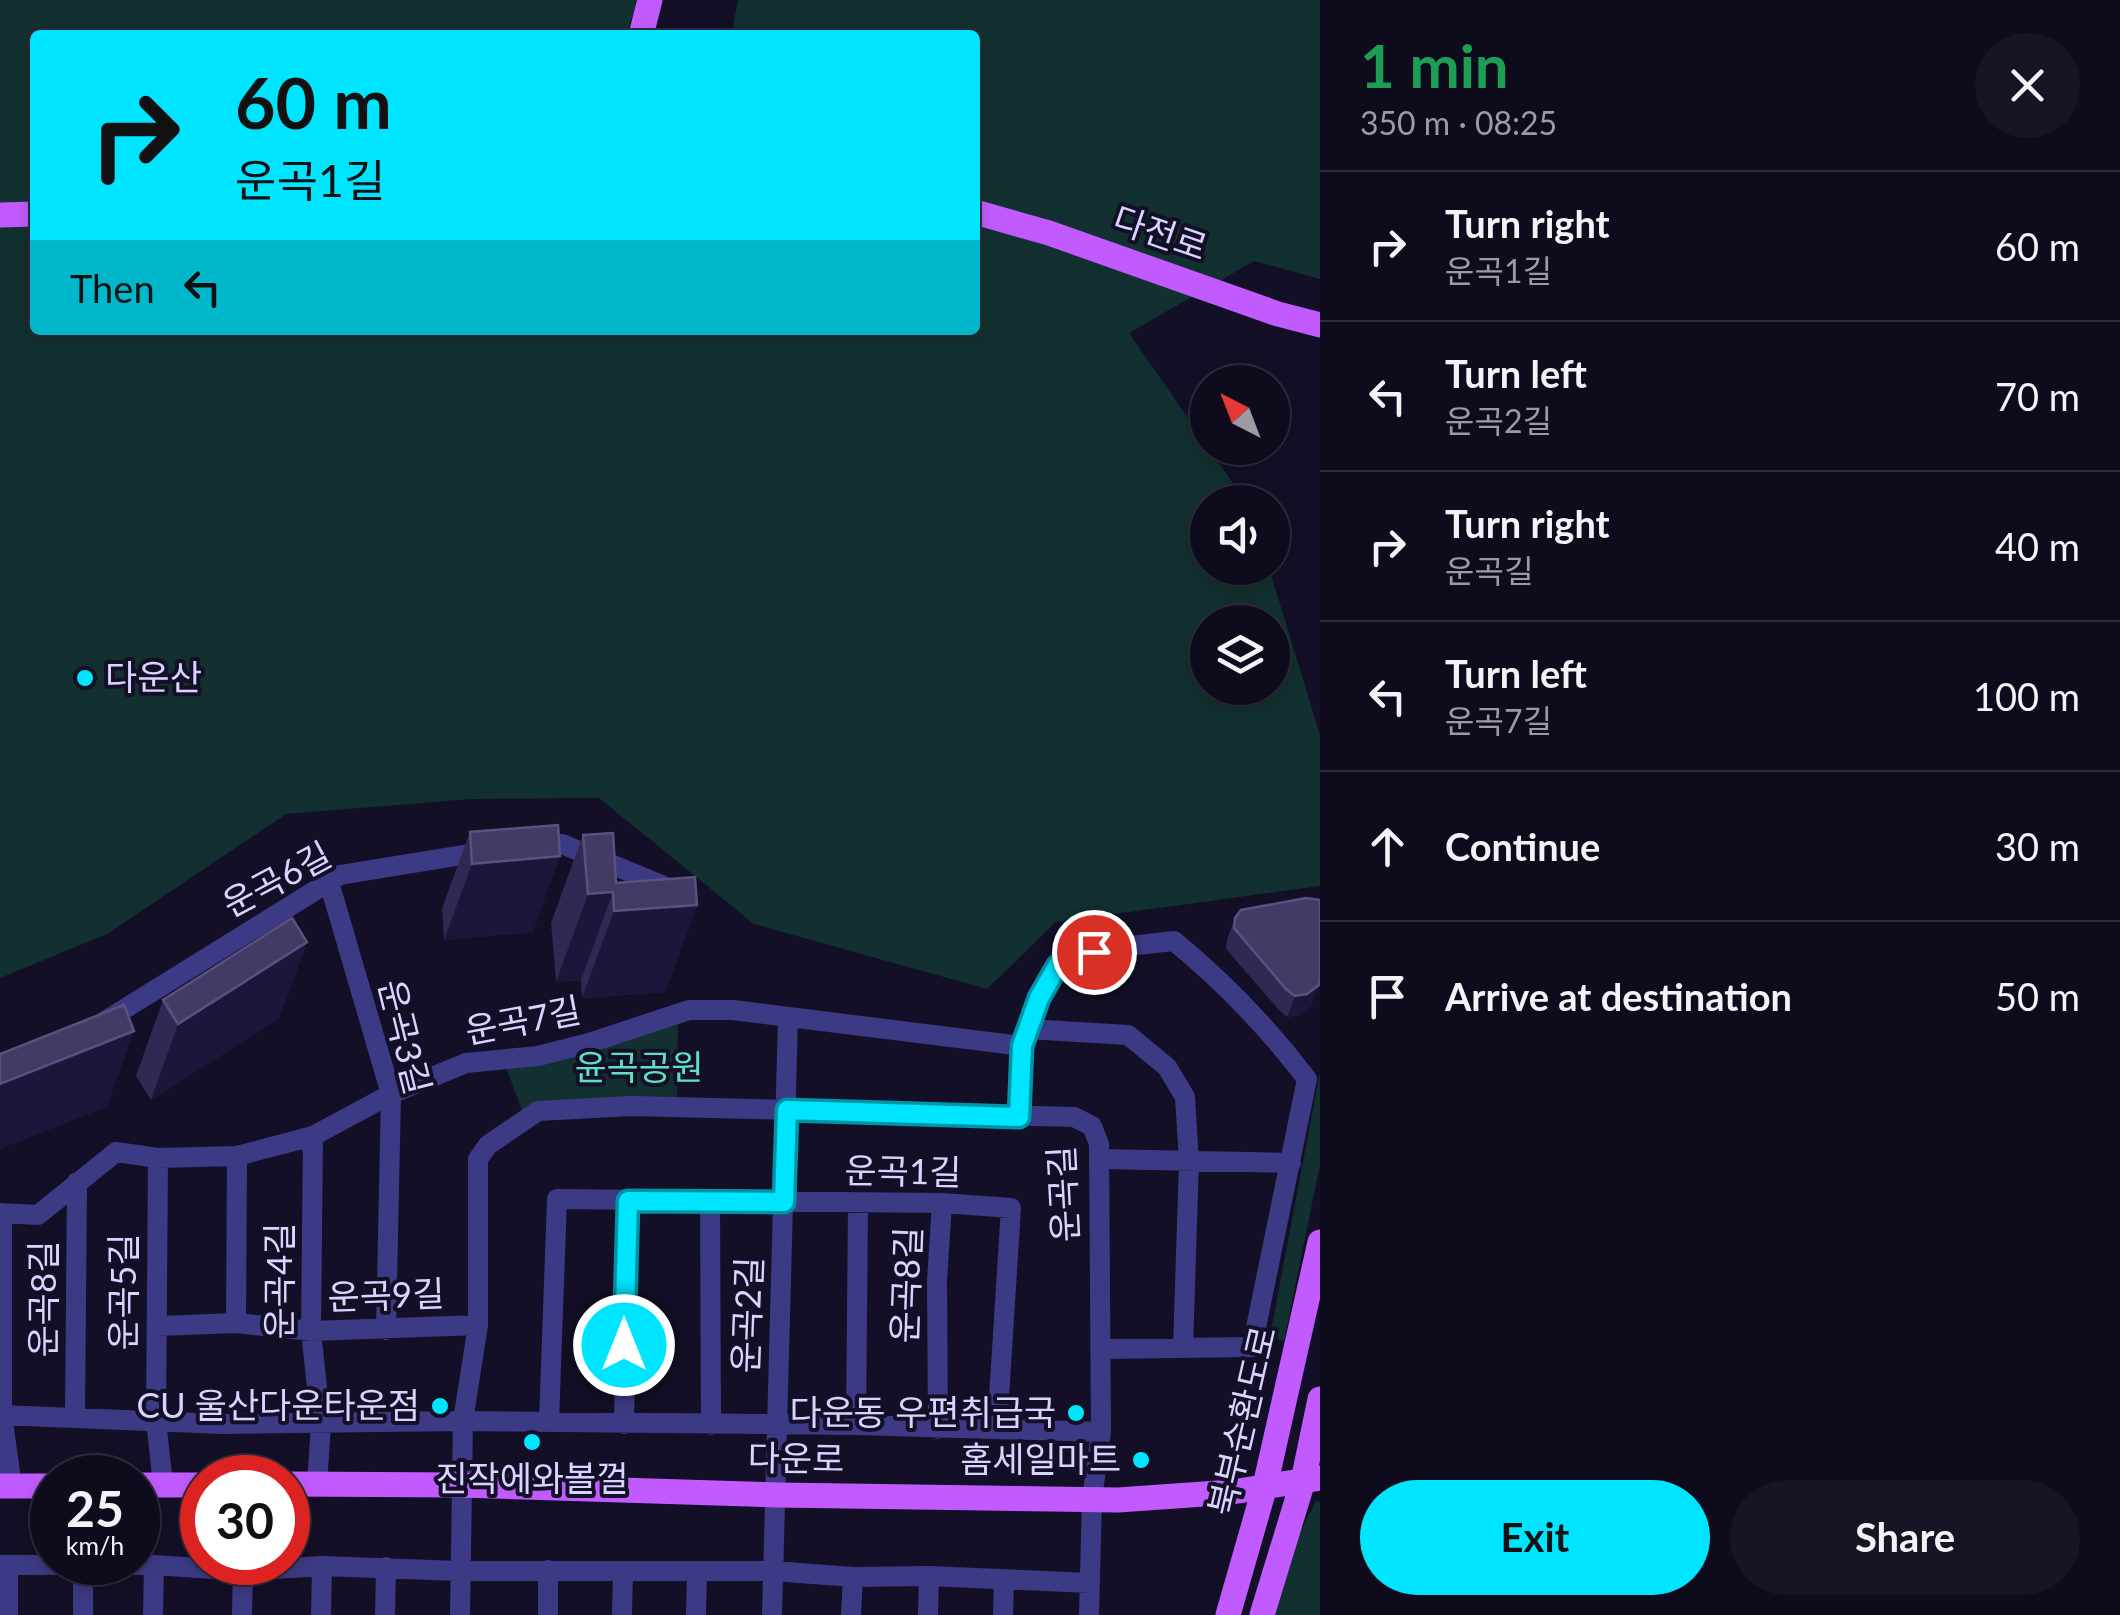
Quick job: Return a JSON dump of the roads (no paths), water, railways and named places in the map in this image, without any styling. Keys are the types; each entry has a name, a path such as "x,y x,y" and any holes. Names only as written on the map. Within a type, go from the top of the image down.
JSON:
{"main road":[{"path":"641,30 650,0"},
{"name":"다전로","path":"980,213 1320,325"},
{"path":"2,216 30,214"},
{"name":"북부순환도로","path":"1228,1615 1265,1486 1320,1242"},
{"name":"북부순환도로","path":"1262,1615 1288,1527 1314,1482 1320,1399"},
{"name":"다운로","path":"310,1484 1092,1499 1172,1498 1314,1482"}],"street":[{"name":"운곡6길","path":"89,1030 340,875 511,848 562,844 664,886"},
{"name":"운곡3길","path":"328,882 391,1094 386,1330"},
{"path":"1019,1117 1025,1038 1039,998 1058,965 1094,952 1174,941 1226,986 1280,1043 1307,1079 1252,1348 1100,1349"},
{"name":"운곡7길","path":"1,1213 38,1215 116,1152 158,1158 237,1156 313,1136 391,1094 466,1064 538,1056 689,1010 733,1010 985,1044 1025,1038 1128,1035 1167,1066 1185,1097 1189,1161 1182,1348"},
{"name":"운곡2길","path":"772,1615 788,1017"},
{"name":"운곡길","path":"460,1615 463,1421 478,1326 478,1159 488,1145 538,1111 631,1106 1074,1117 1092,1126 1100,1144 1100,1432 1092,1499 1089,1615"},
{"name":"운곡4길","path":"313,1136 311,1330 321,1425 317,1484"},
{"path":"236,1323 237,1156"},
{"name":"운곡5길","path":"153,1455 158,1158"},
{"path":"1100,1159 1291,1163"},
{"name":"운곡8길","path":"76,1416 77,1182"},
{"name":"운곡1길","path":"549,1422 557,1199 942,1203 1011,1208 996,1429"},
{"path":"624,1424 628,1201"},
{"path":"710,1201 711,1425"},
{"name":"운곡8길","path":"938,1429 936,1280 942,1203"},
{"name":"운곡8길","path":"856,1426 858,1204"},
{"name":"운곡8길","path":"1,1213 1,1415 6,1486"},
{"name":"운곡9길","path":"158,1326 236,1323 311,1330 386,1330 478,1326"},
{"path":"1,1415 321,1425 463,1421 1100,1432"},
{"path":"8,1615 4,1565 30,1565"},
{"path":"321,1615 322,1566"},
{"path":"310,1567 773,1571 1090,1583"},
{"path":"384,1615 386,1567"},
{"path":"548,1570 548,1615"},
{"path":"622,1615 623,1571"},
{"path":"696,1615 697,1572"},
{"path":"851,1615 852,1576"},
{"path":"928,1615 929,1576"},
{"path":"1003,1615 1004,1578"},
{"path":"83,1585 83,1615"},
{"path":"152,1615 153,1585"},
{"path":"242,1615 243,1585"}],"place":[{"name":"다운산","path":"85,678"},
{"name":"CU 울산다운타운점","path":"440,1406"},
{"name":"다운동 우편취급국","path":"1076,1413"},
{"name":"진작에와볼껄","path":"532,1442"},
{"name":"홈세일마트","path":"1141,1460"}],"park label":[{"name":"윤곡공원","path":"639,1068"}]}
